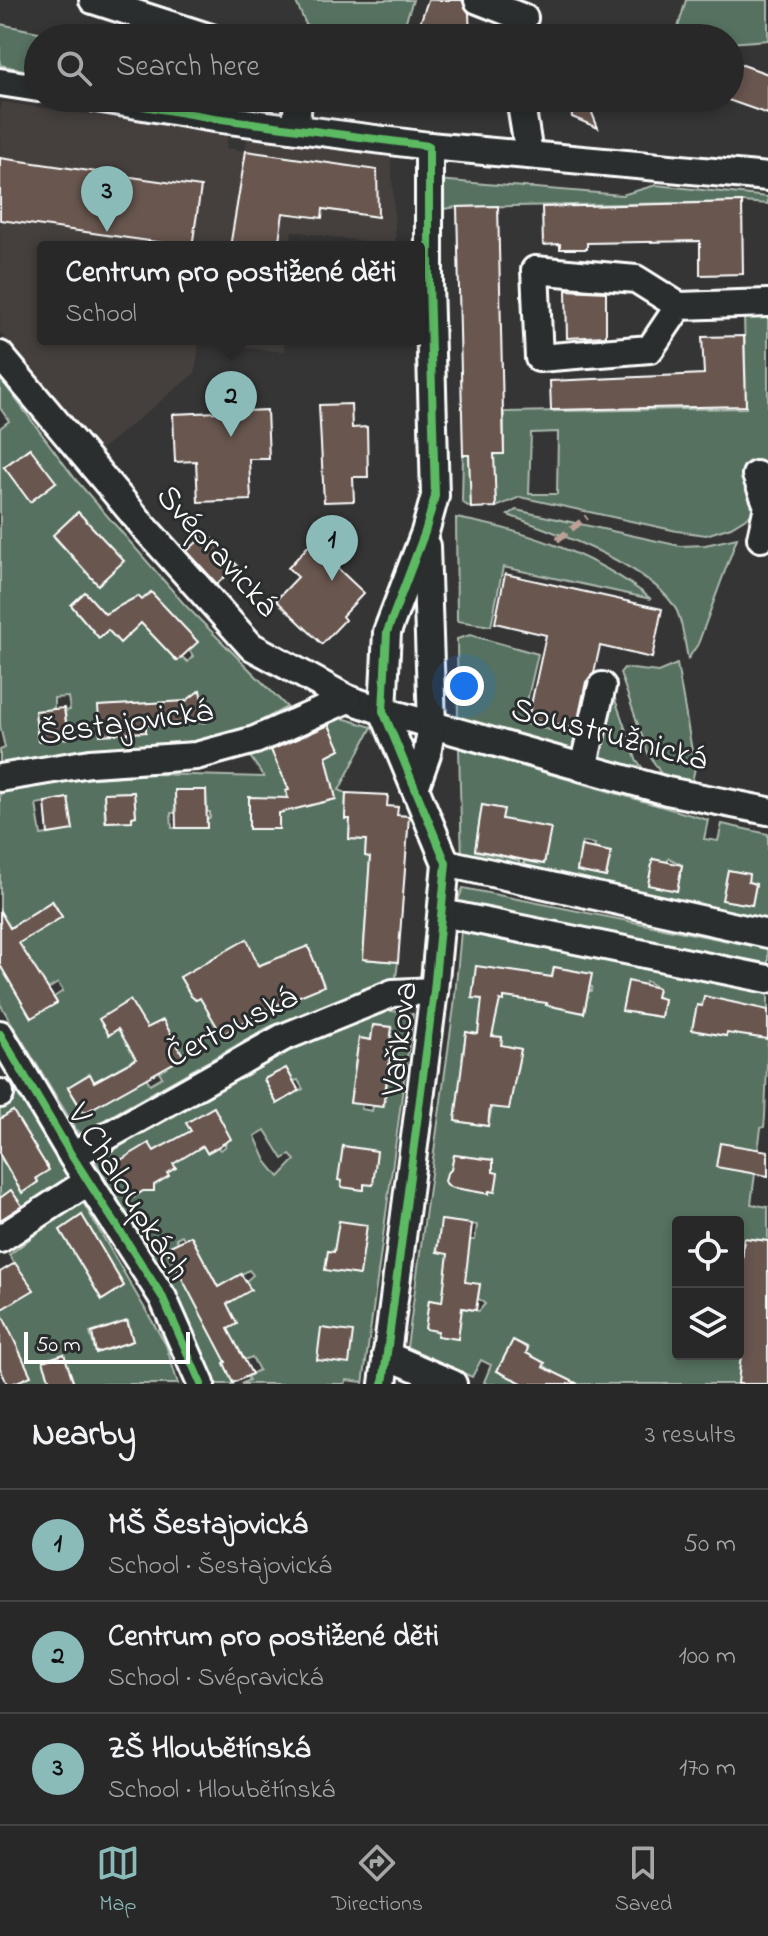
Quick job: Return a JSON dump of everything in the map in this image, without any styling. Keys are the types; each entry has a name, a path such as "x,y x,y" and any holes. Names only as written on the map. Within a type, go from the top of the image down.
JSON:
{"street":[{"path":"93,0 168,24"},
{"path":"478,0 524,19"},
{"path":"0,82 24,86"},
{"path":"179,112 429,146 768,177"},
{"path":"296,128 297,112"},
{"path":"520,112 529,154"},
{"path":"383,711 387,632 425,532 435,496 429,146"},
{"path":"679,306 650,349 539,358 535,270 636,279 679,306 768,303"},
{"name":"Svépravická","path":"0,355 145,528 251,646 348,699 432,725"},
{"path":"756,475 768,506 761,538"},
{"path":"415,788 427,754 432,725 425,532"},
{"path":"583,768 602,686"},
{"name":"Šestajovická","path":"0,778 90,763 196,756 255,740 348,699"},
{"name":"Vaňkova","path":"383,711 446,863 434,991 383,1384"},
{"name":"Soustružnická","path":"432,725 667,791 768,811"},
{"path":"446,863 768,934"},
{"path":"442,913 768,979"},
{"name":"Čertouská","path":"72,1156 282,1038 393,993 434,991"},
{"name":"V Chaloupkách","path":"0,1034 72,1156 163,1298 201,1384"},
{"path":"0,1239 89,1181"},
{"path":"386,1355 453,1384"}],"shaded area":[{"path":"2,102 24,105 24,112 73,112 228,134 226,148 245,151 248,136 391,157 396,241 361,241 292,231 291,241 37,241 37,345 199,345 195,373 92,457 0,332"},
{"path":"218,345 285,345 284,352"}],"green space":[{"path":"295,0 413,0 405,24 306,24"},
{"path":"686,0 768,0 768,40 744,42 744,24 679,24"},
{"path":"0,24 24,29 24,70 0,65"},
{"path":"437,180 622,195 656,185 768,197 768,204 457,207 437,210"},
{"path":"744,313 768,313 768,469 765,464 750,472 762,508 731,527 706,535 677,531 520,497 496,507 494,472 471,508 462,502 463,455 504,454 504,412 746,408","holes":["558,432 557,494 529,494 531,433"]},
{"path":"0,378 76,480 185,605 287,707 244,730 214,740 183,746 85,752 0,766 0,750 5,748 0,726 0,428 9,421 0,408","holes":["29,448 56,482 4,467","78,512 123,561 85,571 53,536","151,592 193,656 188,662 182,657 177,661 131,612","84,593 126,637 108,630 99,638 71,605","68,697 70,710 65,711 68,737 38,741 35,712 54,709 54,698"]},
{"path":"516,510 680,546 705,545 737,538 698,644 688,659 677,611 647,579 601,552 508,515"},
{"path":"456,518 559,546 607,569 651,599 503,567 491,626 457,621"},
{"path":"470,635 538,654 522,723 579,737 575,756 458,724 457,639"},
{"path":"677,664 695,768 692,782 680,786 666,782 648,753 620,673 624,668 658,672"},
{"path":"610,685 636,759 650,778 596,765"},
{"path":"342,718 372,727 339,790 346,793 345,818 350,819 349,838 366,840 365,856 370,857 363,959 398,962 396,978 269,1027 79,1134 0,1004 0,965 31,1017 57,1003 54,997 63,991 58,983 43,992 37,973 21,947 12,947 62,917 53,901 9,928 0,912 0,793 82,779 154,774 264,777 249,755 269,745 280,770 324,757 339,749 327,721","holes":["332,780 336,799 291,810 286,791","175,790 206,790 207,812 210,812 207,828 172,828 171,813 176,813","134,792 136,816 131,821 105,822 104,793","68,798 73,830 41,835 36,804","249,798 279,798 279,829 249,829","308,947 324,985 275,1006 257,966 269,961 273,970","227,950 238,969 238,999 250,1019 222,1035 204,996 195,1000 180,977","163,1020 183,1057 159,1071 162,1077 150,1084 130,1049 149,1027","89,1074 105,1100 83,1113 68,1087"]},
{"path":"459,748 708,820 704,839 718,841 722,824 768,834 768,924 462,862","holes":["482,805 503,809 502,819 550,828 544,864 524,861 524,864 519,860 475,851","582,842 611,852 606,877 577,871","669,858 682,865 677,890 648,885 653,859 667,862","728,870 749,874 748,882 756,884 752,905 723,900"]},
{"path":"463,888 768,949 768,968 465,909 458,900"},
{"path":"461,931 768,993 768,1010 765,1010 760,1037 768,1039 765,1117 751,1204 768,1207 768,1241 744,1239 744,1216 672,1216 672,1360 740,1360 738,1384 555,1384 554,1372 526,1353 528,1347 513,1340 497,1371 524,1384 487,1384 484,1382 491,1365 481,1360 472,1377 407,1347 454,1007","holes":["554,967 591,974 589,986 592,987 588,991 584,1013 546,1005","646,981 658,988 656,997 664,999 661,1017 622,1011 628,982 644,985","732,1002 726,1036 692,1030 697,1006","479,1029 493,1031 492,1036 502,1038 500,1058 505,1058 507,1046 521,1049 515,1079 497,1064 462,1059 466,1033 478,1034","459,1089 476,1091 492,1107 488,1126 455,1121","454,1155 493,1160 489,1193 450,1187 445,1182 447,1174 451,1172","442,1220 477,1225 475,1240 470,1240 467,1256 436,1252","480,1284 478,1298 485,1304 479,1311 462,1308 438,1331 426,1329 429,1300 444,1302"]},
{"path":"378,1009 413,1014 363,1384 346,1380 345,1384 241,1384 249,1380 247,1376 259,1370 252,1357 244,1360 241,1355 224,1363 233,1384 215,1384 183,1315 93,1157 288,1049","holes":["373,1025 391,1027 383,1042 393,1043 384,1107 373,1106 372,1111 361,1109 362,1104 350,1103 359,1038 371,1040","286,1068 303,1089 277,1103 264,1080","213,1108 227,1132 225,1147 207,1153 203,1146 200,1147 187,1123","265,1130 283,1159 290,1155 295,1160 279,1177 266,1161 255,1136","149,1143 154,1151 162,1146 175,1168 167,1173 169,1176 154,1185 154,1191 143,1191 133,1196 115,1164","343,1146 377,1151 372,1185 365,1184 363,1190 341,1187","182,1235 184,1239 191,1236 218,1287 249,1270 253,1275 225,1300 237,1324 213,1336 167,1249 178,1242 176,1238"]},
{"path":"19,1088 72,1176 0,1227 0,1211 6,1220 23,1207 11,1191 0,1198 0,1157 20,1188 30,1188 38,1182 13,1111 0,1119 0,1101"},
{"path":"81,1199 166,1345 178,1384 73,1384 64,1354 43,1361 51,1384 12,1384 23,1379 22,1362 16,1344 0,1327 0,1306 10,1304 33,1290 9,1255","holes":["82,1215 124,1286 102,1300 60,1230","128,1321 133,1341 96,1353 90,1333"]}],"building":[{"path":"428,0 462,0 469,13 469,24 420,24"},
{"path":"744,65 768,74 768,114 744,106"},
{"path":"571,112 592,112 598,128 572,117"},
{"path":"246,151 377,170 378,217 323,209 322,218 283,213 279,241 231,241"},
{"path":"0,158 201,187 193,241 149,241 0,220"},
{"path":"742,202 743,274 700,275 700,241 587,243 587,249 560,249 560,244 543,245 542,207"},
{"path":"498,206 504,454 494,454 496,507 471,508 469,455 463,455 457,207"},
{"path":"566,290 606,292 606,336 567,338"},
{"path":"744,336 746,406 551,410 550,381 704,374 702,337"},
{"path":"351,404 352,428 367,427 368,477 353,477 354,501 324,502 319,405"},
{"path":"267,410 269,459 249,459 251,500 198,502 196,461 175,462 173,414"},
{"path":"30,448 56,482 30,502 4,467"},
{"path":"78,512 124,561 98,585 53,535"},
{"path":"207,533 237,565 217,584 187,551"},
{"path":"311,543 364,593 342,616 345,620 322,644 276,600 298,577 288,568"},
{"path":"505,574 662,609 652,658 600,646 594,673 586,682 576,729 528,719 546,635 495,623"},
{"path":"85,592 105,614 138,596 142,600 151,592 198,642 177,661 141,623 120,643 108,630 99,638 71,605"},
{"path":"200,690 206,722 146,725 146,732 100,735 98,706 186,701"},
{"path":"64,708 68,738 38,741 35,711"},
{"path":"329,725 340,749 326,756 336,799 279,813 279,829 249,829 249,797 288,798 286,791 289,790 271,750"},
{"path":"175,790 206,790 207,828 176,828"},
{"path":"134,792 136,816 132,817 132,821 106,822 104,793"},
{"path":"346,793 388,795 387,806 398,807 397,815 409,816 398,962 363,959 370,857 365,856 366,840 349,839 350,819 345,819"},
{"path":"68,798 73,830 48,834 45,802"},
{"path":"482,805 504,809 502,819 551,828 544,864 475,850"},
{"path":"581,846 611,852 606,877 577,871"},
{"path":"653,859 682,865 677,891 648,885"},
{"path":"728,870 749,874 748,882 756,884 752,905 722,900"},
{"path":"52,901 62,917 19,943 57,1003 31,1018 0,965 0,911 10,928"},
{"path":"247,939 258,966 308,946 324,986 263,1011 222,1035 200,998 196,1000 191,996 180,977"},
{"path":"476,966 552,977 554,967 592,974 584,1013 547,1003 504,997 504,1001 500,1000 492,1036 502,1037 501,1045 521,1049 509,1109 490,1107 488,1126 455,1121 466,1032 478,1034 482,999 472,998"},
{"path":"628,981 658,988 656,997 664,999 661,1017 622,1011"},
{"path":"704,996 768,1010 768,1039 692,1030 697,1005 702,1006"},
{"path":"130,1000 147,1028 163,1020 184,1057 84,1113 68,1087 90,1074 94,1082 136,1059 118,1029 109,1035 99,1019"},
{"path":"373,1025 392,1027 383,1107 350,1103 359,1038 371,1040"},
{"path":"286,1068 299,1091 277,1104 264,1079"},
{"path":"214,1107 231,1139 207,1153 203,1146 173,1164 176,1168 154,1185 154,1191 143,1191 134,1197 114,1164 149,1143 154,1151 191,1131 186,1123"},
{"path":"13,1111 49,1170 22,1193 0,1155 0,1119"},
{"path":"720,1143 768,1151 768,1176 716,1167"},
{"path":"343,1146 377,1151 373,1185 364,1184 364,1190 341,1187 342,1181 338,1180"},
{"path":"454,1155 493,1160 493,1172 498,1173 495,1192 489,1191 489,1194 450,1187 445,1182"},
{"path":"11,1190 22,1206 0,1220 0,1198"},
{"path":"82,1215 124,1286 102,1300 60,1230"},
{"path":"441,1220 472,1224 465,1282 480,1284 476,1310 462,1308 458,1339 437,1336 438,1331 425,1329 429,1300 442,1302 448,1254 437,1252"},
{"path":"339,1221 367,1225 360,1275 325,1270 328,1251 334,1252"},
{"path":"191,1236 218,1287 241,1274 251,1290 227,1304 237,1324 228,1329 252,1374 233,1383 226,1362 166,1248"},
{"path":"744,1238 768,1241 768,1384 738,1384 740,1360 744,1360"},
{"path":"15,1263 34,1290 0,1310 0,1272"},
{"path":"0,1310 31,1376 12,1384 7,1384 0,1368"},
{"path":"127,1321 133,1341 96,1353 92,1333"},
{"path":"321,1328 353,1332 349,1364 317,1360"},
{"path":"513,1340 528,1348 526,1353 545,1363 543,1367 578,1384 524,1384 497,1371"},
{"path":"64,1354 74,1384 51,1384 43,1361"}],"marked path":[{"path":"557,540 587,517"}],"cycle path":[{"path":"179,112 429,146 435,496 425,532 387,632 383,711 446,863 434,991 383,1384"},
{"path":"0,1034 72,1156 163,1298 201,1384"}],"place":[{"name":"ZŠ Hloubětínská","path":"107,232"},
{"name":"Centrum pro postižené děti","path":"231,437"},
{"name":"MŠ Šestajovická","path":"332,581"}]}
